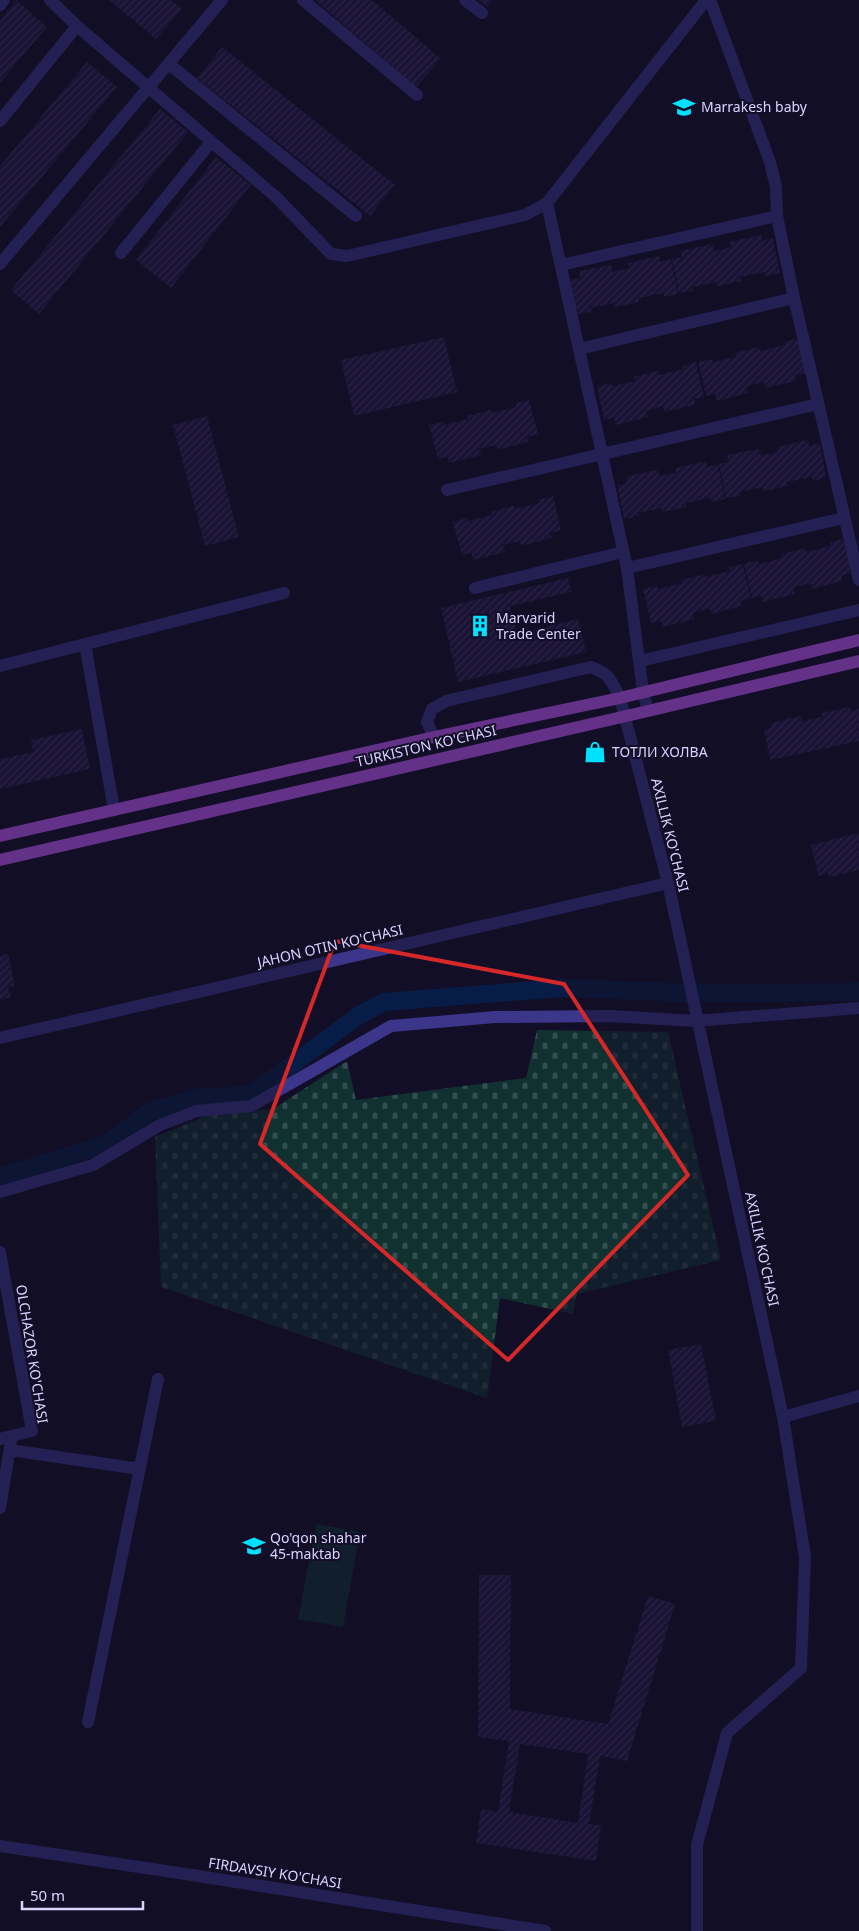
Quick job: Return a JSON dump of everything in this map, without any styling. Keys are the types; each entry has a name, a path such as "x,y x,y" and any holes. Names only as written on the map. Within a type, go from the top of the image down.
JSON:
{"main road":[{"name":"TURKISTON KO'CHASI","path":"0,836 434,737 620,698 859,640"},
{"name":"TURKISTON KO'CHASI","path":"0,860 624,717 859,661"}],"street":[{"path":"0,4 4,0"},
{"path":"50,0 77,26 276,197 331,254 347,256 526,215 547,203 708,0"},
{"path":"0,264 222,0"},
{"path":"303,0 416,96"},
{"path":"466,0 482,14"},
{"path":"708,0 770,162 776,187 777,216 794,298 859,580"},
{"path":"0,121 77,26"},
{"path":"169,64 356,216"},
{"path":"121,254 211,142"},
{"path":"547,203 623,552 643,692 648,711"},
{"path":"561,265 777,216"},
{"path":"579,349 794,298"},
{"path":"447,490 818,404"},
{"path":"626,568 844,518"},
{"path":"474,588 623,552"},
{"path":"0,666 284,592"},
{"path":"640,662 859,610"},
{"path":"85,644 114,810"},
{"name":"AXILLIK KO'CHASI","path":"434,737 427,722 432,709 446,701 591,667 604,672 611,680 620,698 668,883 695,1016 784,1417 805,1557 801,1668 727,1733 697,1845 697,1931"},
{"name":"JAHON OTIN KO'CHASI","path":"0,1038 668,883"},
{"path":"0,1192 93,1165 160,1125 198,1110 251,1106 391,1026 495,1017 695,1016 859,1008"},
{"name":"OLCHAZOR KO'CHASI","path":"0,1252 32,1431 6,1438 10,1450 0,1508"},
{"path":"88,1722 158,1379"},
{"path":"784,1417 859,1396"},
{"path":"10,1450 140,1470"},
{"name":"FIRDAVSIY KO'CHASI","path":"0,1846 545,1931"}],"highlighted area":[{"path":"335,941 564,984 688,1175 508,1360 260,1144"}],"green space":[{"path":"537,1030 668,1032 721,1260 577,1294 573,1314 500,1298 487,1398 161,1287 155,1137 206,1116 273,1109 347,1061 356,1100 526,1078"},
{"path":"316,1524 360,1532 343,1627 298,1619"}],"building":[{"path":"16,0 47,27 0,83 0,20"},
{"path":"109,0 171,0 182,9 156,39"},
{"path":"315,0 372,0 441,59 416,87"},
{"path":"479,0 492,0 487,7"},
{"path":"222,47 395,185 370,216 197,78"},
{"path":"87,62 117,87 0,227 0,166"},
{"path":"160,109 188,132 39,314 11,290"},
{"path":"216,157 251,185 171,288 136,260"},
{"path":"761,235 762,241 773,238 780,273 766,276 765,272 740,277 741,281 717,286 716,282 693,287 693,291 679,293 672,259 682,257 680,251 712,244 714,251 731,247 730,242"},
{"path":"659,256 660,262 671,259 678,294 664,297 664,293 639,298 639,302 615,307 615,303 591,308 592,312 577,314 570,280 580,278 579,271 611,265 612,272 629,268 628,263"},
{"path":"444,337 457,392 354,416 341,360"},
{"path":"798,338 806,373 795,375 796,381 765,388 764,382 747,386 748,393 717,401 715,394 706,396 698,362 712,359 713,362 736,357 735,353 759,347 760,351 785,345 784,342"},
{"path":"696,362 704,397 694,399 695,405 664,412 663,406 646,411 648,417 616,425 614,418 604,420 597,386 611,383 612,386 635,381 634,377 658,371 659,375 684,369 683,366"},
{"path":"529,400 538,434 527,437 528,442 498,450 496,445 479,449 481,455 449,463 447,457 438,459 429,425 444,422 445,425 468,419 467,416 491,410 492,413 516,407 516,403"},
{"path":"207,416 239,537 205,546 173,425"},
{"path":"808,440 809,446 820,443 826,478 813,481 812,477 787,482 788,486 764,491 763,487 740,492 740,496 726,498 719,464 729,462 727,455 759,449 761,456 778,452 777,447"},
{"path":"706,461 707,467 718,464 725,499 711,502 711,498 686,503 686,507 662,512 662,508 638,513 639,516 624,519 617,485 627,483 626,476 658,470 659,476 676,473 675,468"},
{"path":"553,496 561,530 550,533 552,538 521,546 520,541 503,545 505,552 473,560 471,553 462,555 453,522 467,518 468,521 492,515 491,512 514,506 515,509 540,503 539,500"},
{"path":"843,539 852,573 841,576 842,581 812,589 810,583 793,588 795,594 763,602 762,596 752,598 744,564 758,560 759,564 782,558 781,554 805,548 806,552 830,546 830,542"},
{"path":"743,564 751,598 740,601 742,606 711,614 710,608 693,613 694,619 663,627 661,621 651,623 643,589 657,586 658,589 682,583 681,580 705,574 705,577 730,571 729,567"},
{"name":"Marvarid Trade Center","path":"568,578 571,592 510,606 517,634 578,619 586,652 458,682 441,608"},
{"path":"850,707 851,711 859,709 859,741 770,760 764,729 772,727 771,723 801,716 802,721 822,717 821,713"},
{"path":"82,729 90,769 0,789 0,759 33,752 31,740"},
{"path":"859,833 859,870 830,877 828,873 818,876 811,845"},
{"path":"8,954 15,986 8,987 11,997 0,1000 0,956"},
{"path":"701,1344 716,1421 682,1427 668,1350"},
{"path":"479,1575 511,1575 510,1709 608,1724 648,1596 675,1604 627,1761 600,1756 589,1824 601,1825 596,1861 476,1843 481,1809 498,1812 509,1741 478,1737","holes":["520,1744 588,1754 578,1823 509,1812"]}],"waterway":[{"path":"0,1177 107,1144 149,1112 200,1097 234,1096 255,1092 358,1016 384,1002 562,988 690,993 859,992"}],"place":[{"name":"Marrakesh baby","path":"684,107"},
{"name":"Marvarid Trade Center","path":"480,626"},
{"name":"ТОТЛИ ХОЛВА","path":"595,752"},
{"name":"Qo'qon shahar 45-maktab","path":"254,1546"}]}
